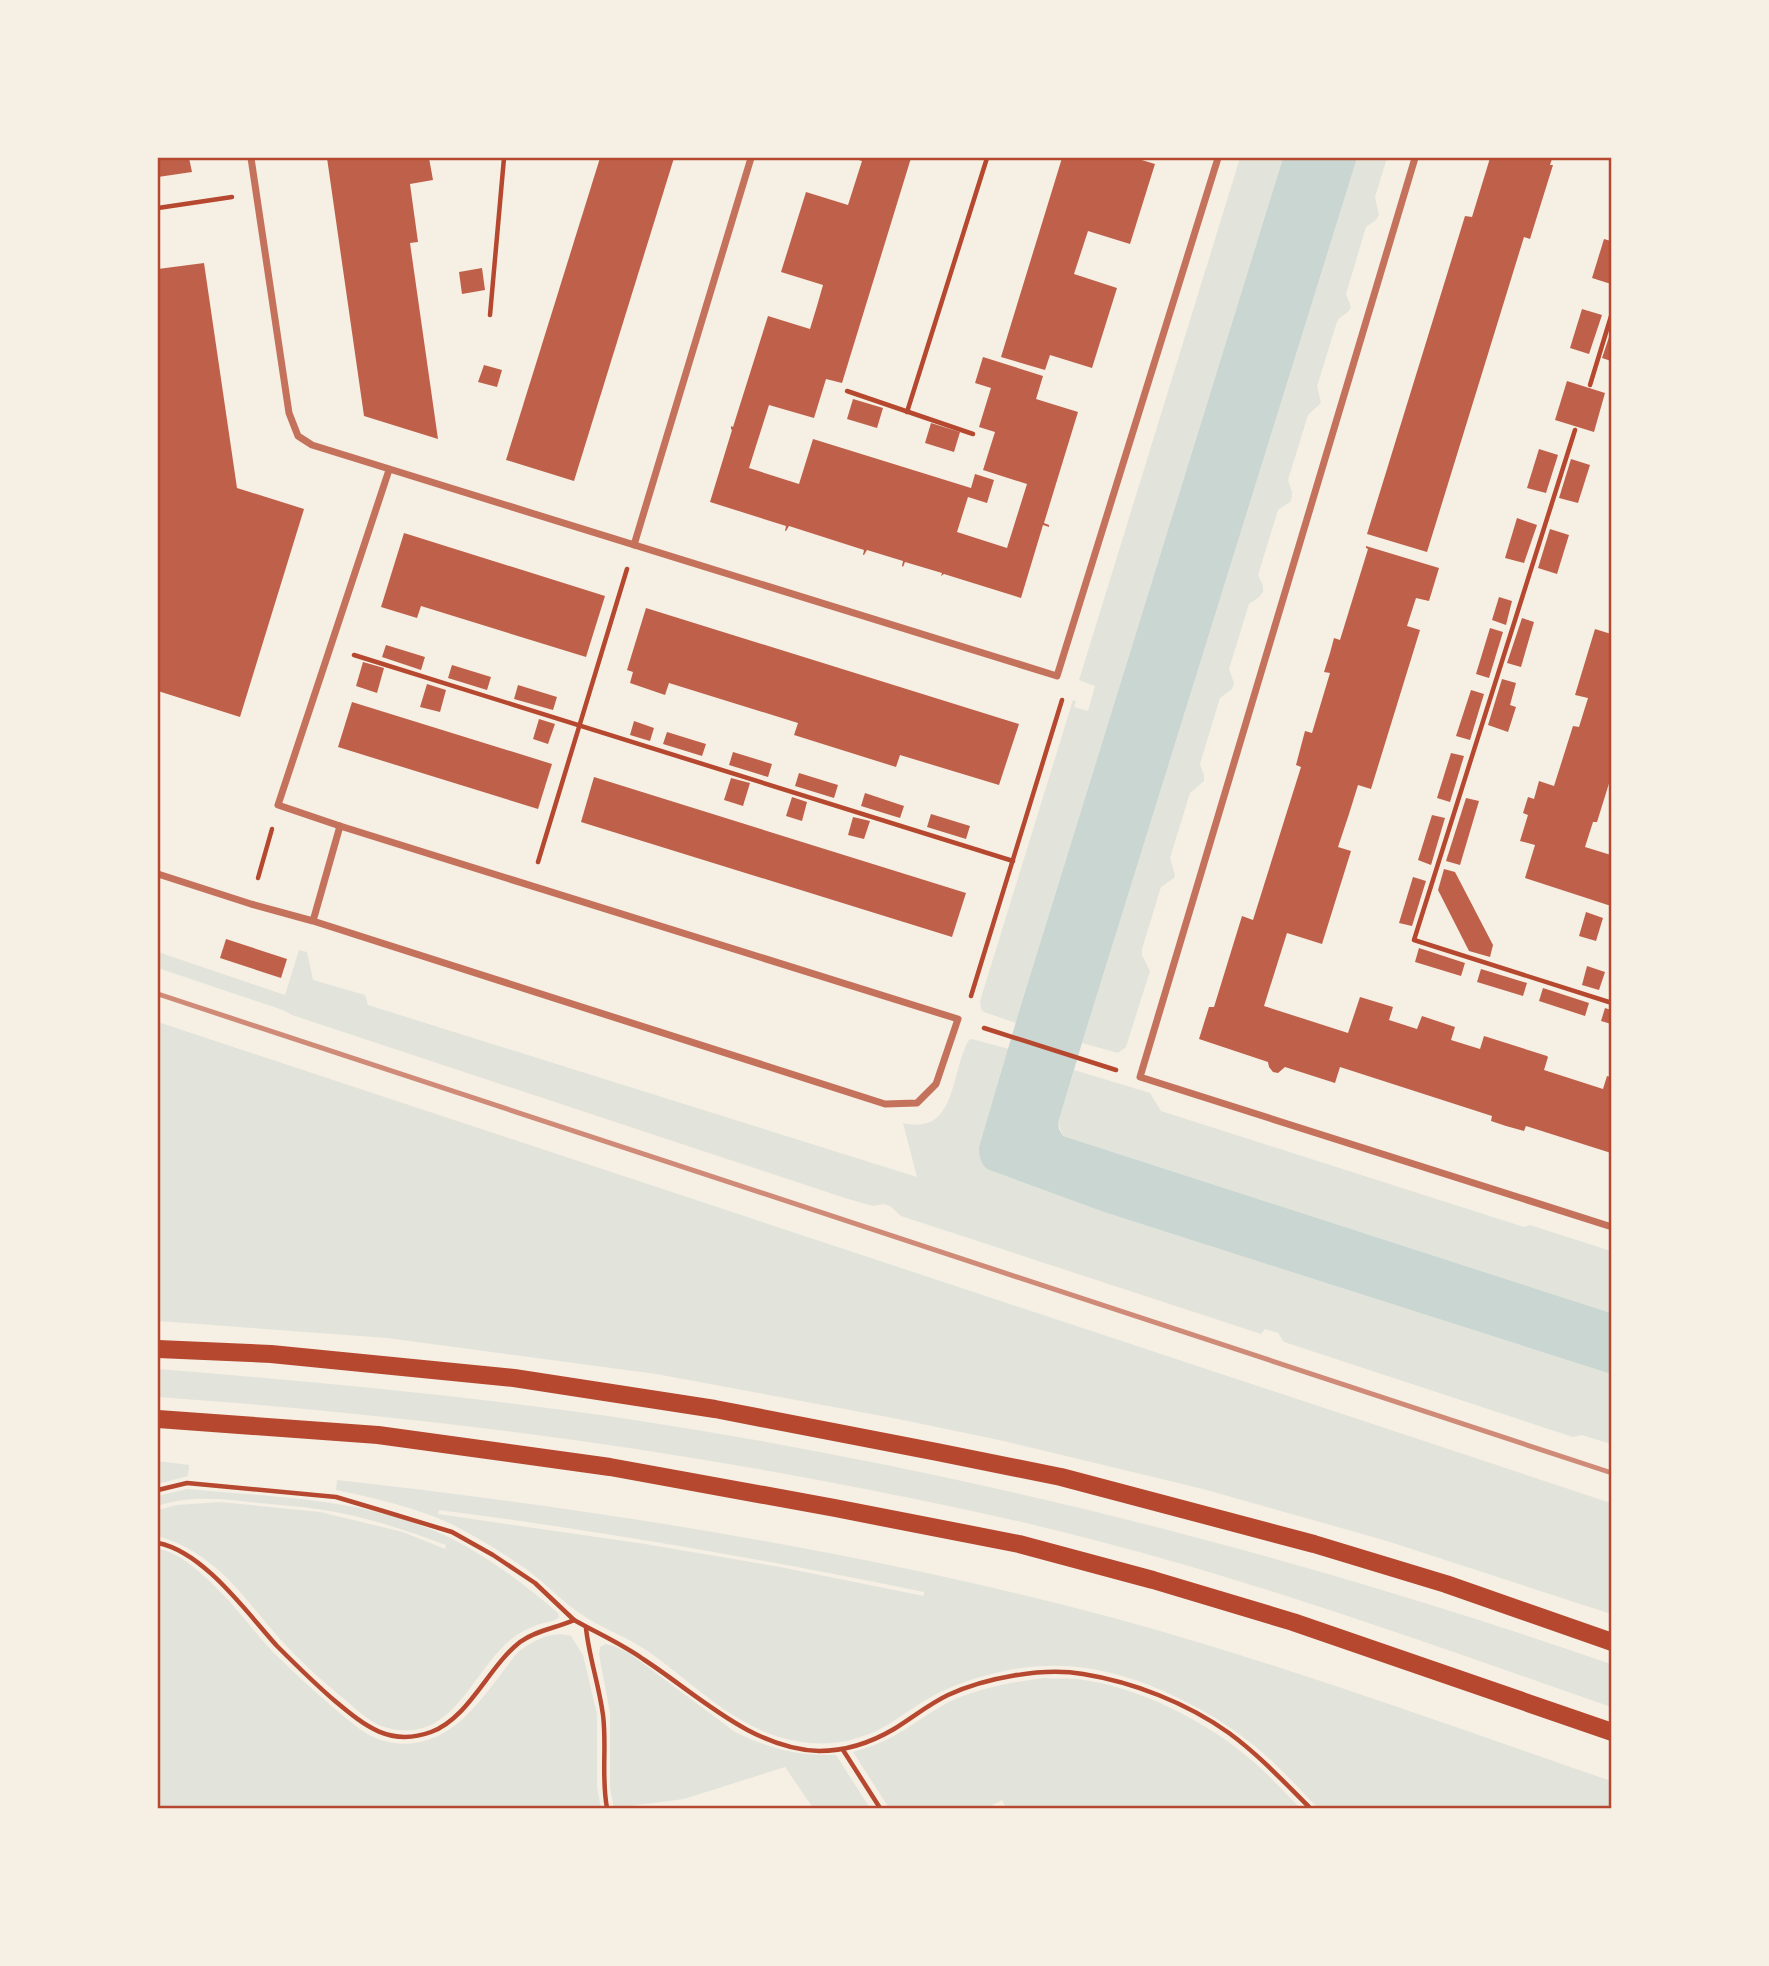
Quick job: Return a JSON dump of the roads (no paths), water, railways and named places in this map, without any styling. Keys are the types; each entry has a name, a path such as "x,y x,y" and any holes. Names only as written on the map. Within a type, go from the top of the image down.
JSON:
{"main road":[{"path":"158,1349 271,1354 514,1378 715,1409 937,1451 1061,1477 1314,1544 1446,1584 1612,1642"},
{"path":"158,1419 378,1435 610,1467 1019,1544 1293,1622 1612,1732"}],"street":[{"path":"251,158 289,413 299,436 312,445 1057,676 1218,158"},
{"path":"634,545 751,158"},
{"path":"1415,158 1140,1077 1612,1227"},
{"path":"158,874 885,1104 918,1103 936,1084 958,1019 340,826 278,804 389,470"},
{"path":"313,921 340,826"}],"railway":[{"path":"158,994 1612,1473"}]}
